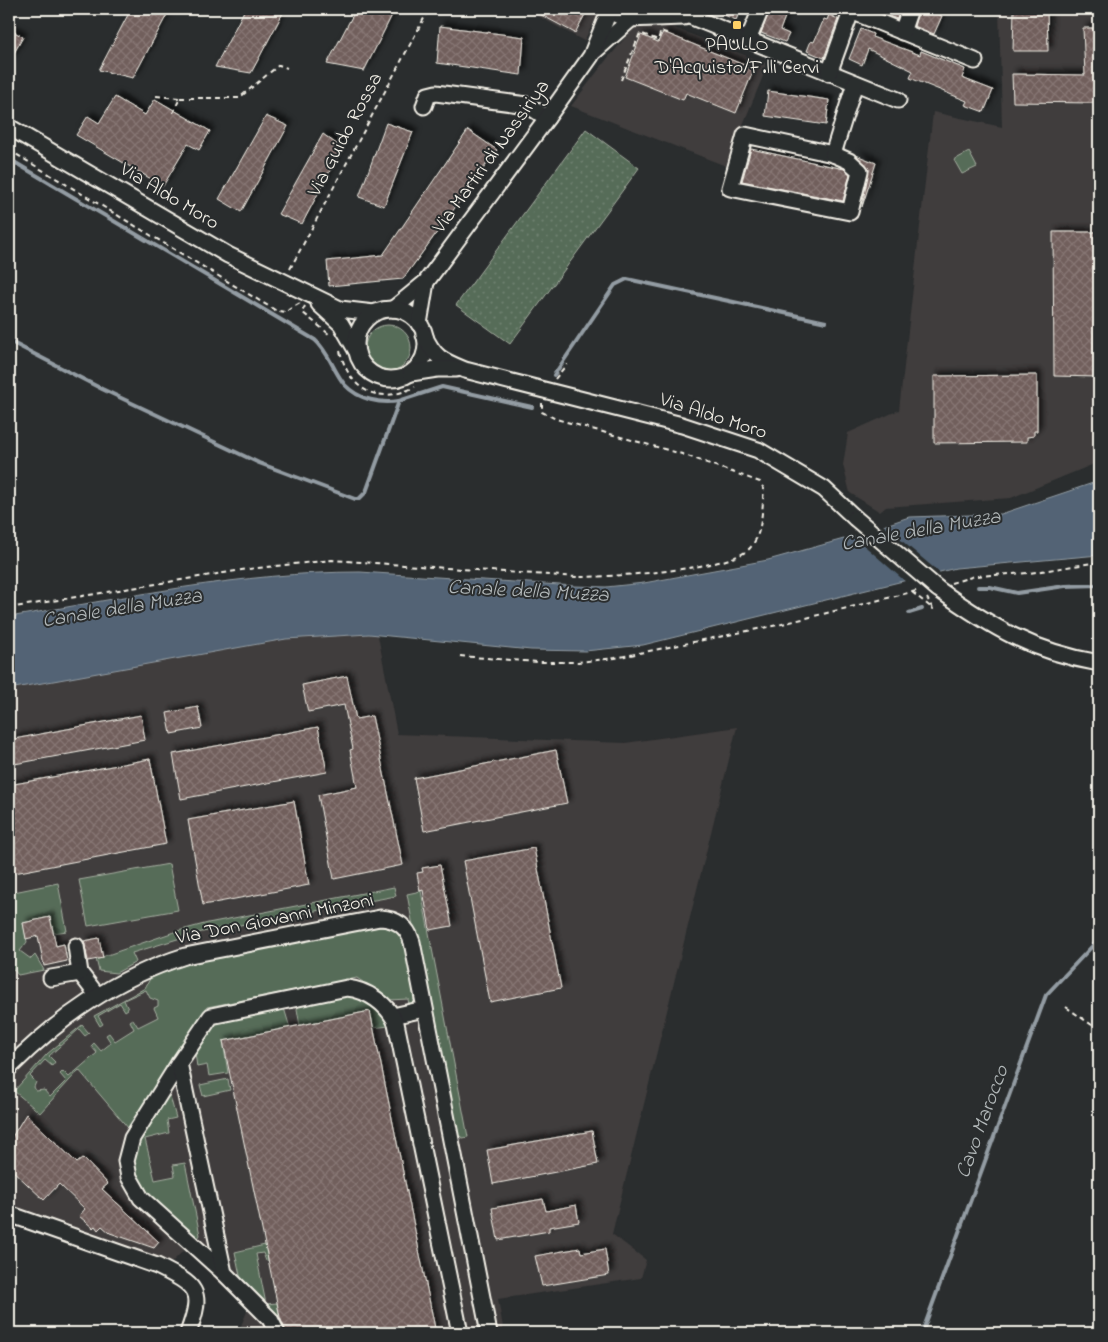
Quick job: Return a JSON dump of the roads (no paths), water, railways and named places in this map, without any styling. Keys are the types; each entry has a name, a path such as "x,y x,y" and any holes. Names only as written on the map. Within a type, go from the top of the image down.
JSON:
{"street":[{"path":"611,9 620,18 636,15 679,14 898,100"},
{"name":"Via Martiri di Nassiriya","path":"591,56 611,9"},
{"path":"748,40 761,9"},
{"path":"902,32 910,9"},
{"path":"829,73 852,10 975,61"},
{"name":"Via Martiri di Nassiriya","path":"393,309 426,282 591,56 636,15"},
{"path":"833,154 855,83"},
{"path":"424,106 428,95 436,92 527,105 547,118"},
{"name":"Via Aldo Moro","path":"9,127 228,255 310,296 340,309 374,313 393,309 408,314 422,330 432,352 441,359 465,370 544,396 682,425 758,450 824,490 934,589 988,624 1035,647 1099,663"},
{"path":"746,135 833,154 849,160 860,171 850,212 730,188 746,135"},
{"name":"Via Martiri di Nassiriya","path":"422,330 426,282"},
{"name":"Via Aldo Moro","path":"310,296 341,324 357,354 370,372 383,378 397,378 411,373 437,369 465,370"},
{"path":"357,354 358,334 364,322 374,313"},
{"path":"411,373 417,367 425,352 422,330"},
{"name":"Via Don Giovanni Minzoni","path":"9,1068 57,1024 97,995 141,971 184,956 380,918 398,922 410,934 488,1333"},
{"path":"76,946 80,973 97,995"},
{"path":"51,978 80,973"},
{"path":"277,1333 270,1318 224,1273 141,1198 128,1176 126,1161 132,1138 204,1023 211,1016 219,1012 347,988 358,989 367,994 384,1006 392,1016 460,1333"},
{"path":"392,1016 424,1009"},
{"path":"179,1063 224,1273"},
{"path":"9,1214 157,1266 171,1273 190,1287 196,1295 197,1310 188,1333"}],"water":[{"name":"Canale della Muzza","path":"1099,481 1099,555 956,568 643,645 585,651 531,650 369,634 286,639 9,689 9,617 183,587 272,576 316,573 360,572 606,587 644,583 768,560 851,537 909,517 1001,514"}],"waterway":[{"path":"9,159 315,340 324,350 345,385 357,394 370,400 399,401"},
{"path":"554,375 615,285 627,279 826,322"},
{"path":"9,341 102,389 259,463 355,499 359,499 366,492 399,401 442,387 532,407"},
{"path":"978,587 990,587 1017,593 1065,586 1099,585"},
{"path":"909,613 922,609"},
{"name":"Cavo Marocco","path":"922,1333 1046,995 1099,939"}],"place":[{"name":"PAULLO D'Acquisto/F.lli Cervi","path":"737,25"}]}
